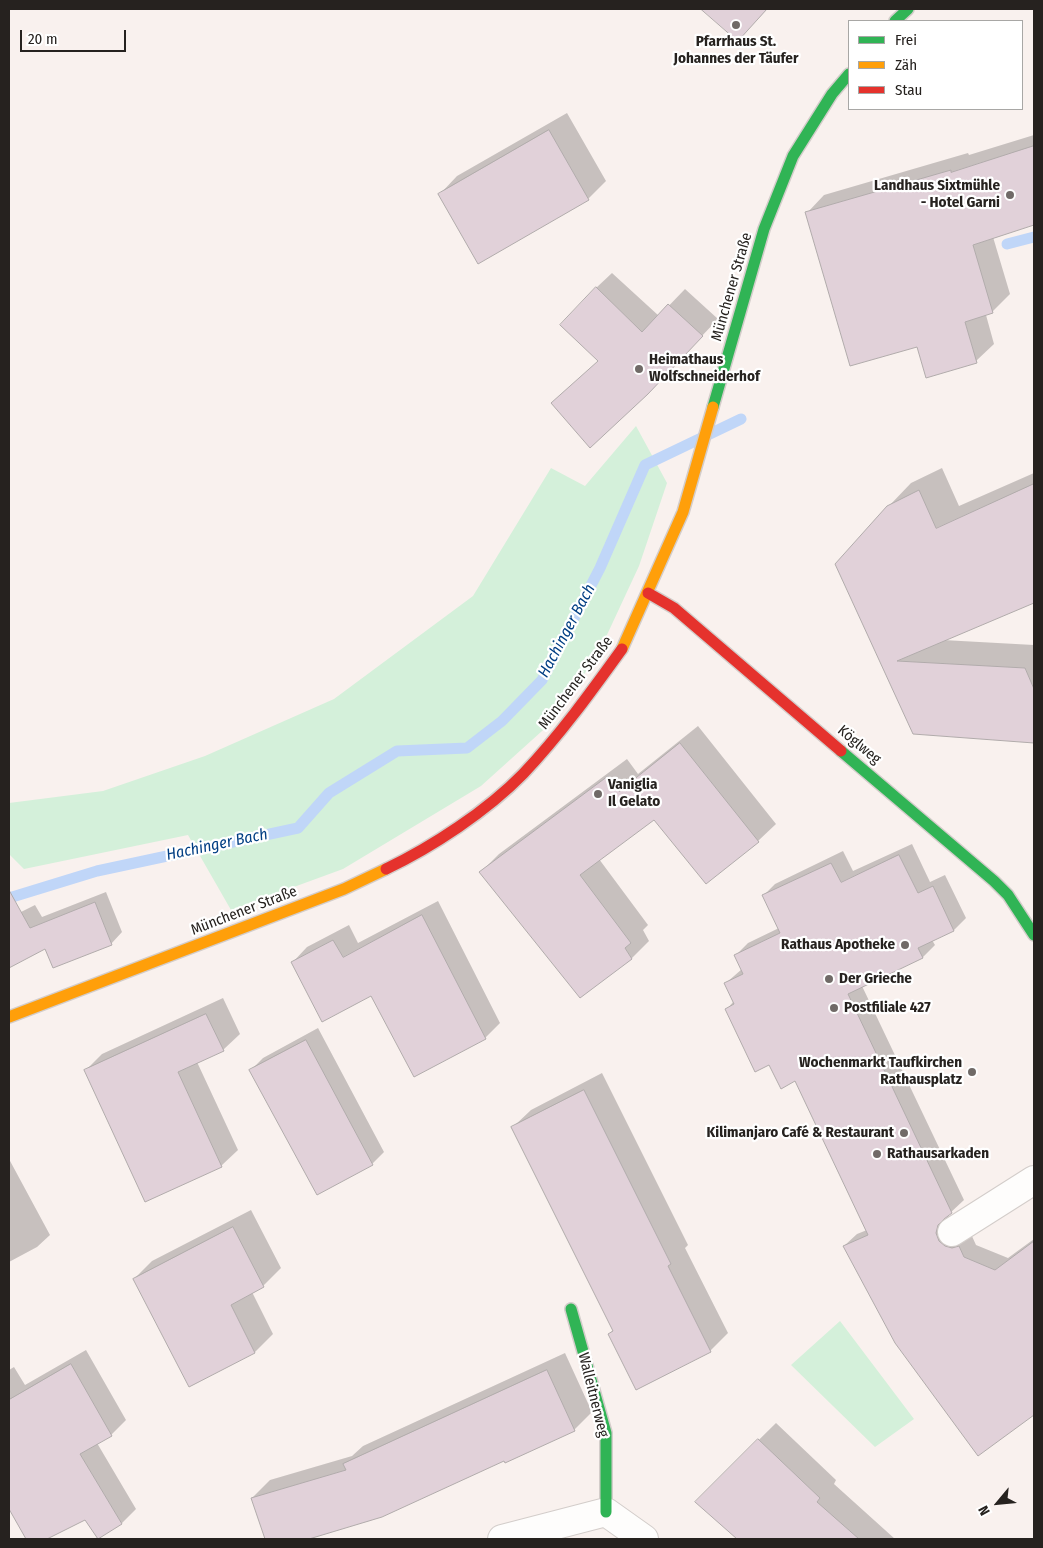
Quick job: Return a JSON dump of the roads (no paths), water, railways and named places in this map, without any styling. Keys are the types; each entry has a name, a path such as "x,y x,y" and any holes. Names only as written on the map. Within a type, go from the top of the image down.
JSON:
{"main road":[{"path":"896,20 908,9"},
{"name":"Münchener Straße","path":"9,1017 344,889 415,855 483,809 528,768 571,719 623,648 683,512 764,229 793,156 832,94 848,75"},
{"name":"Köglweg","path":"648,593 674,608 994,880 1008,895 1034,935"},
{"name":"Walleitnerweg","path":"570,1309 606,1433 606,1512"}],"street":[{"path":"952,1232 1034,1180"},
{"path":"502,1539 606,1512 644,1539"}],"waterway":[{"name":"Hachinger Bach","path":"1007,244 1034,237"},
{"name":"Hachinger Bach","path":"9,898 97,871 298,828 329,793 397,751 467,748 502,721 542,680 600,568 645,465 741,419"}],"place":[{"name":"Pfarrhaus St. Johannes der Täufer","path":"736,25"},
{"name":"Landhaus Sixtmühle - Hotel Garni","path":"1010,195"},
{"name":"Heimathaus Wolfschneiderhof","path":"639,369"},
{"name":"Vaniglia Il Gelato","path":"598,794"},
{"name":"Rathaus Apotheke","path":"905,945"},
{"name":"Der Grieche","path":"829,979"},
{"name":"Postfiliale 427","path":"834,1008"},
{"name":"Wochenmarkt Taufkirchen Rathausplatz","path":"972,1072"},
{"name":"Kilimanjaro Café & Restaurant","path":"904,1133"},
{"name":"Rathausarkaden","path":"877,1154"}]}
